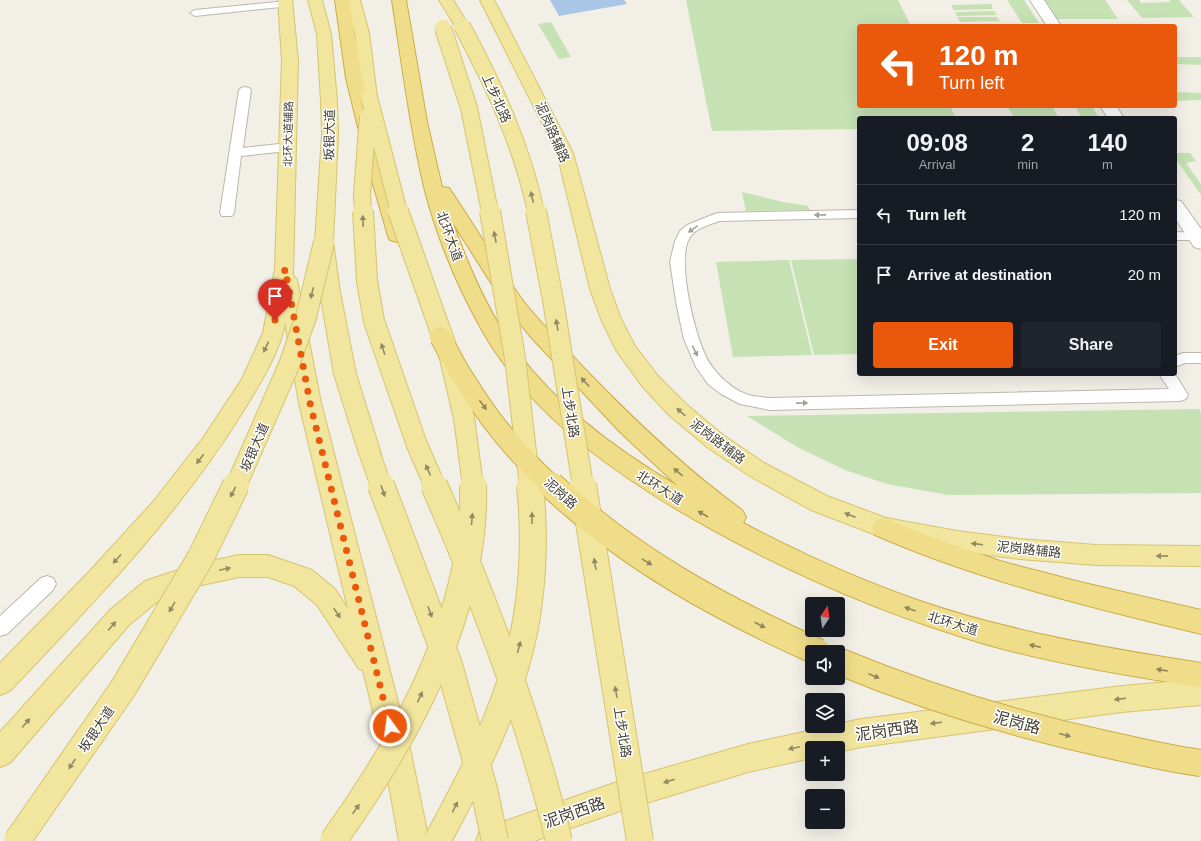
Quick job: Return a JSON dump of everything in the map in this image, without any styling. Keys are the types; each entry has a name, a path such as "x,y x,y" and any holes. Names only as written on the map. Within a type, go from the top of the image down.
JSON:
{"highway":[{"name":"泥岗路","path":"342,0 354,78 374,160 398,240 440,337 470,389 507,436 545,480 590,520 636,555 708,598 805,646"},
{"name":"北环大道","path":"399,0 428,162 436,195 450,239 479,305 507,353 537,391 582,432 666,491 717,521 770,550 850,587 926,615 1026,644 1118,663 1201,675"},
{"path":"428,162 438,184 518,308 596,394 654,451 712,502 755,532 799,559 850,587"},
{"path":"884,528 913,542 956,558 1036,582 1201,622"},
{"name":"泥岗路","path":"845,664 879,679 976,711 1076,738 1201,763"}],"main road":[{"name":"坂银大道","path":"17,841 124,687 201,557 245,468 289,365 306,317 324,242 330,135 329,101 324,34 315,0"},
{"path":"333,841 358,808 379,774 411,716 430,676 450,626 462,586 471,536 474,504 472,473 464,421 453,367 441,328 417,267 393,196 370,97 362,33 354,0"},
{"path":"435,0 452,27 466,97 475,132 501,267 521,405 533,507 529,602 515,662 500,710 466,784 437,841"},
{"name":"上步北路","path":"446,0 452,27 490,82 513,134 538,219 553,300 640,841"},
{"name":"泥岗路辅路","path":"487,0 565,153 600,289 611,319 626,350 650,381 678,410 715,441 756,470 819,503 884,528 957,541 1020,549 1096,555 1201,556"},
{"name":"北环大道辅路","path":"285,269 290,60 286,2"},
{"path":"370,97 362,194 367,281 374,321 417,445 464,553 526,720 547,791 559,841"},
{"path":"324,242 330,292 345,374 393,520 427,604 449,665 484,789 495,841"},
{"path":"0,682 97,581 161,509 211,444 251,381 273,333 285,269"},
{"path":"285,269 310,403 359,598 375,672 397,753 414,841"},
{"path":"0,753 120,616 154,589 193,576 231,567 268,566 303,578 326,597 375,672"},
{"name":"泥岗西路","path":"491,841 620,796 748,758 861,733 1122,699 1201,692"}],"street":[{"path":"1037,0 1053,24"},
{"path":"1177,208 1199,240"}],"lane":[{"path":"196,13 286,2"},
{"path":"227,213 245,90"},
{"path":"236,153 288,147"},
{"path":"857,214 717,217 701,223 686,234 677,250 679,275 692,347 704,369 722,387 743,400 770,404 1180,395 1169,376"},
{"path":"1177,236 1199,240"},
{"path":"1177,361 1183,358 1201,358"},
{"path":"0,628 47,584"}],"green space":[{"path":"686,0 898,0 910,24 857,24 857,108 951,108 955,116 857,116 857,129 712,131"},
{"path":"1007,0 1024,0 1039,23 1022,23"},
{"path":"1042,0 1105,0 1118,19 1055,19"},
{"path":"1127,0 1139,0 1141,3 1171,2 1169,0 1179,0 1194,17 1142,18"},
{"path":"991,4 993,9 954,10 951,5"},
{"path":"994,11 997,15 957,16 955,12"},
{"path":"957,17 997,17 1000,21 960,22"},
{"path":"551,22 571,57 559,59 538,24"},
{"path":"1177,57 1201,57 1201,65 1177,64"},
{"path":"1177,92 1201,93 1201,100 1177,101"},
{"path":"1008,108 1053,108 1058,116 1013,116"},
{"path":"1076,108 1093,108 1098,116 1081,116"},
{"path":"1177,153 1190,153 1196,161 1186,163 1201,184 1201,195 1177,161"},
{"path":"742,192 783,202 808,206 810,210 746,211"},
{"path":"857,259 857,354 814,355 791,260"},
{"path":"789,260 812,355 733,357 716,262"},
{"path":"1199,409 1201,412 1201,493 948,495 887,484 845,470 797,447 747,416"}],"water":[{"path":"550,0 624,0 627,4 559,16"}],"route":[{"path":"275,320 285,269 310,403 359,598 375,672 390,726"}]}
